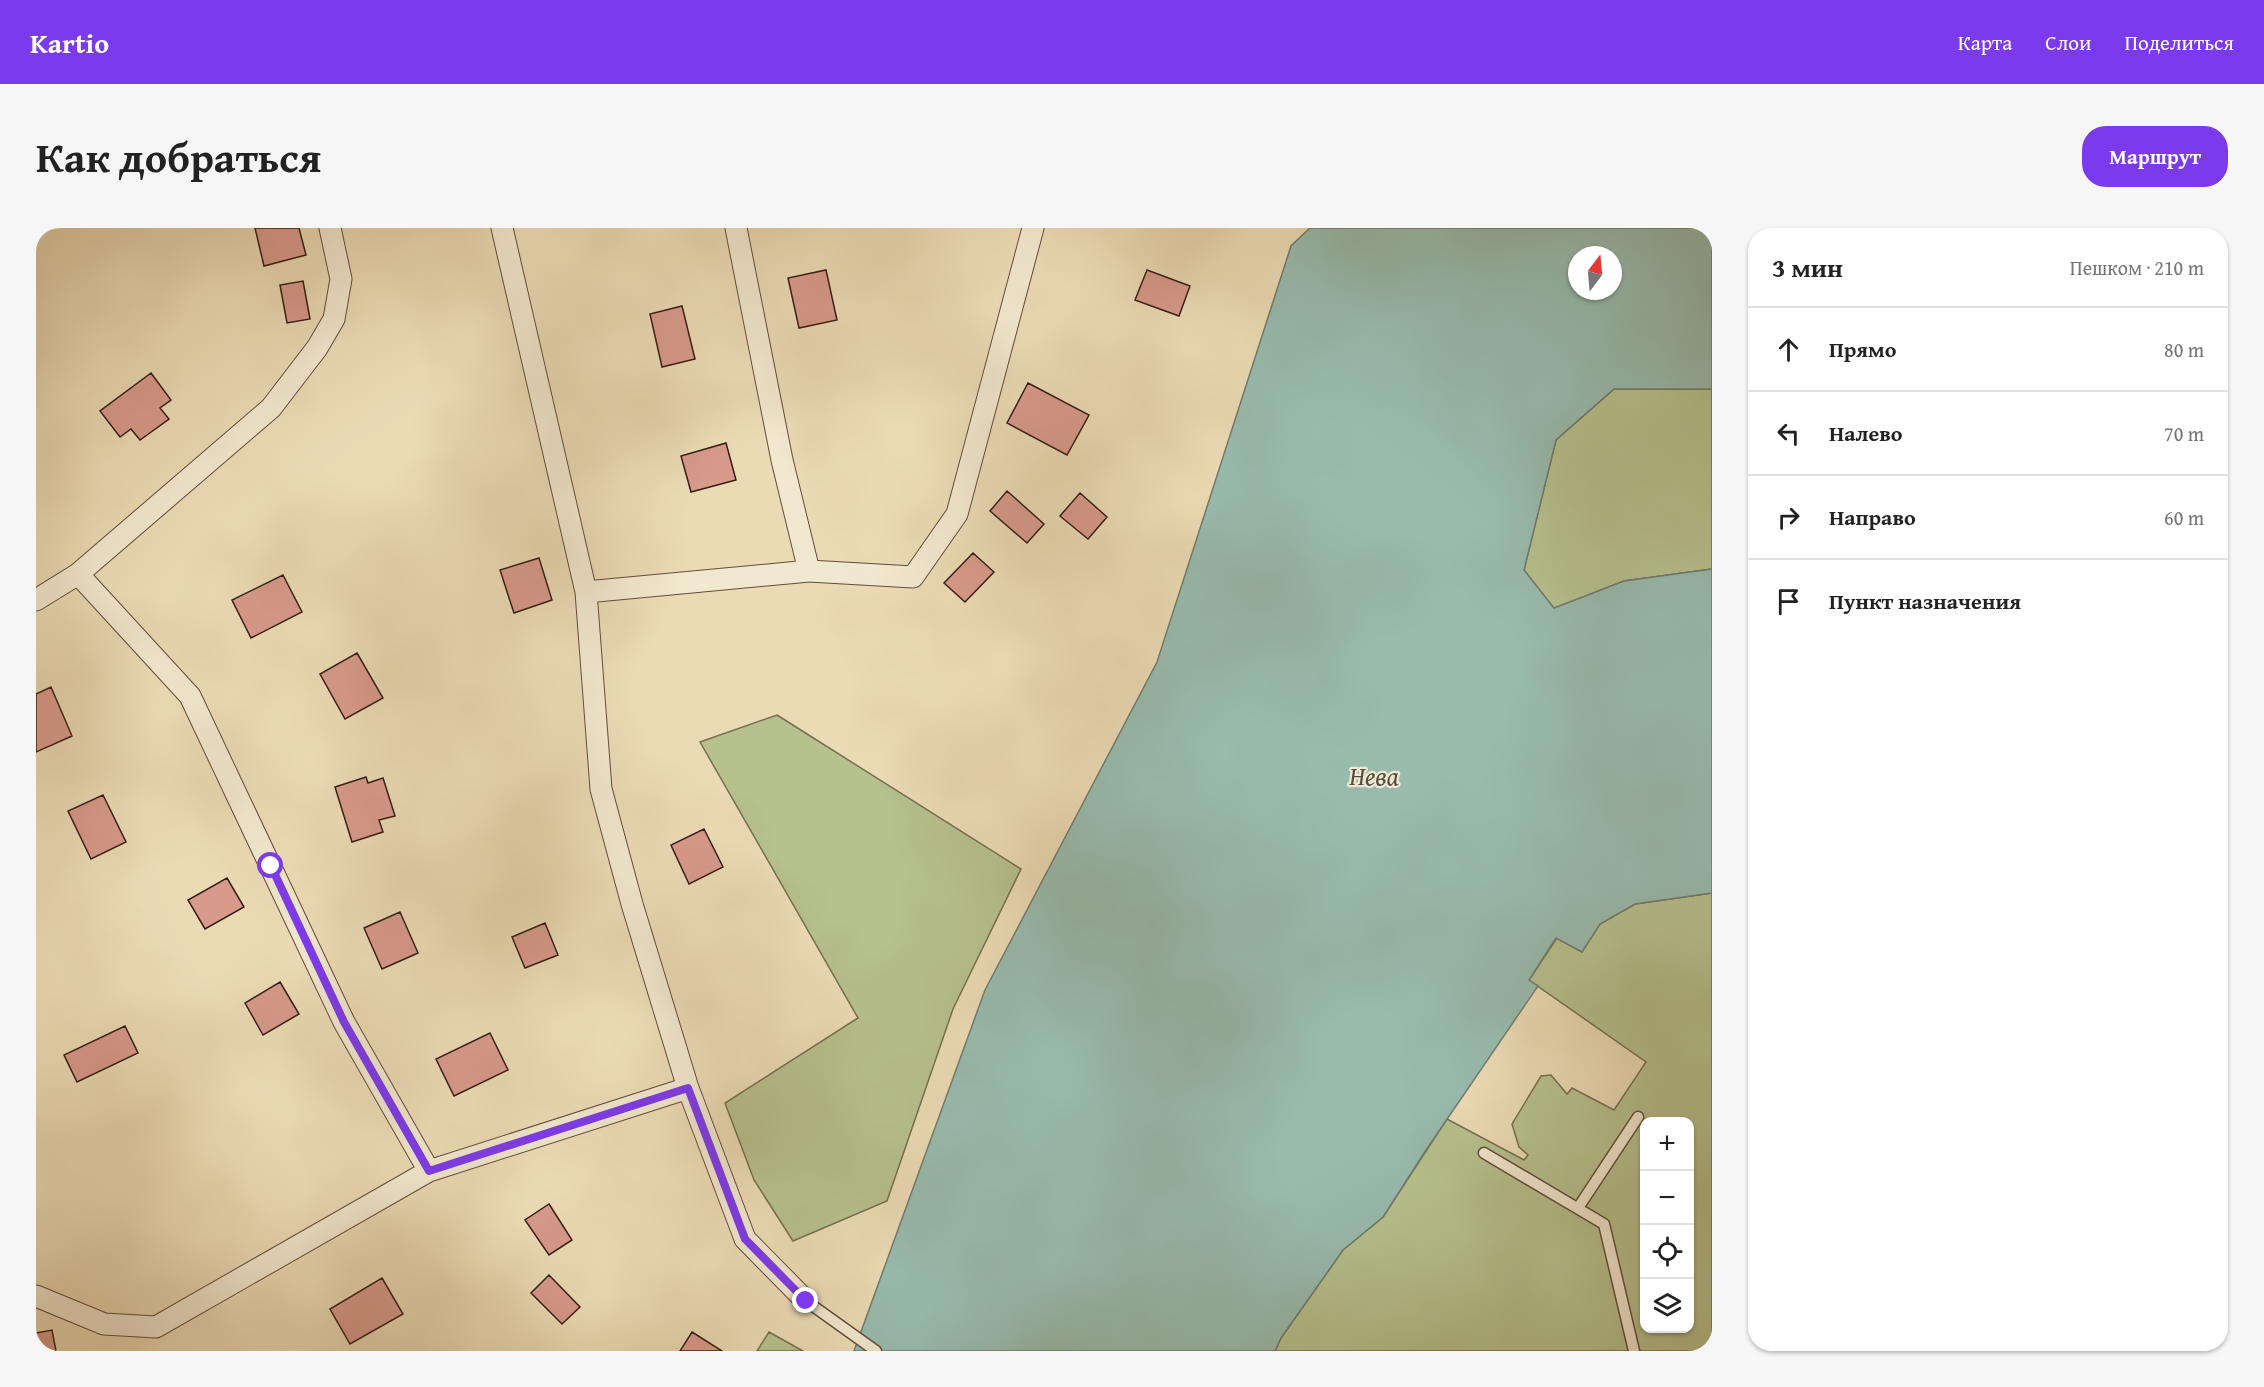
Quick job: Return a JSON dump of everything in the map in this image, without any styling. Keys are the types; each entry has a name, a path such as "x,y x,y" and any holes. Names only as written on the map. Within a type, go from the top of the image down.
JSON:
{"street":[{"path":"36,600 78,574 271,408 317,348 334,319 341,279 330,228"},
{"path":"502,228 586,592 601,789 632,904 688,1088 745,1239 806,1301"},
{"path":"736,228 782,460 809,571"},
{"path":"586,592 809,571 913,577 957,514 1034,228"},
{"path":"78,574 190,696 344,1022 429,1171"},
{"path":"36,1296 104,1324 156,1327 429,1171 688,1088"}],"lane":[{"path":"1578,1208 1638,1117"},
{"path":"1484,1153 1604,1224 1634,1351"},
{"path":"806,1301 876,1351"}],"green space":[{"path":"1614,389 1712,389 1712,569 1624,581 1554,609 1524,570 1556,440"},
{"path":"777,715 1021,869 953,1009 887,1201 793,1241 754,1180 725,1103 858,1018 700,742"},
{"path":"1712,893 1712,1351 1275,1351 1281,1338 1343,1250 1383,1217 1447,1119 1524,1160 1528,1155 1519,1147 1512,1124 1541,1076 1551,1075 1567,1094 1572,1088 1614,1110 1646,1062 1529,980 1557,938 1582,952 1600,924 1635,904"},
{"path":"769,1332 803,1351 757,1351"}],"water":[{"name":"Нева","path":"1310,228 1712,228 1712,389 1614,389 1556,440 1524,570 1554,608 1624,581 1712,569 1712,893 1635,904 1600,924 1582,952 1556,938 1529,980 1538,986 1383,1217 1343,1250 1281,1338 1275,1351 854,1351 985,990 1157,662 1291,246"}],"building":[{"path":"255,228 299,228 306,255 264,266"},
{"path":"826,270 837,320 799,328 788,278"},
{"path":"1147,270 1190,286 1179,316 1135,300"},
{"path":"303,281 310,319 287,323 280,285"},
{"path":"682,306 695,359 662,367 650,314"},
{"path":"151,373 171,400 160,408 169,419 140,440 131,429 120,437 100,411"},
{"path":"1028,383 1089,415 1067,455 1007,423"},
{"path":"726,443 736,480 691,492 681,456"},
{"path":"1007,491 1044,524 1027,543 990,511"},
{"path":"1080,493 1107,517 1088,539 1060,516"},
{"path":"973,553 994,572 965,602 944,583"},
{"path":"539,558 552,600 514,613 500,570"},
{"path":"283,575 302,612 251,638 232,600"},
{"path":"357,653 383,698 345,719 320,674"},
{"path":"51,687 72,736 36,752 36,694"},
{"path":"366,777 368,783 383,778 395,816 379,820 383,832 352,842 335,787"},
{"path":"103,795 126,842 91,859 68,811"},
{"path":"704,829 723,867 689,884 671,845"},
{"path":"227,878 244,907 205,929 188,900"},
{"path":"400,912 418,953 382,969 364,928"},
{"path":"545,923 558,955 525,968 512,937"},
{"path":"280,982 299,1014 263,1035 245,1003"},
{"path":"125,1026 138,1053 77,1082 64,1055"},
{"path":"490,1033 508,1070 454,1096 436,1059"},
{"path":"549,1204 572,1240 549,1255 525,1220"},
{"path":"549,1275 580,1307 562,1324 531,1293"},
{"path":"382,1278 403,1314 350,1344 330,1309"},
{"path":"52,1330 56,1351 36,1351 36,1333"},
{"path":"692,1332 722,1351 680,1351"}],"route":[{"path":"271,866 344,1022 429,1171 688,1088 745,1239 806,1301"}]}
